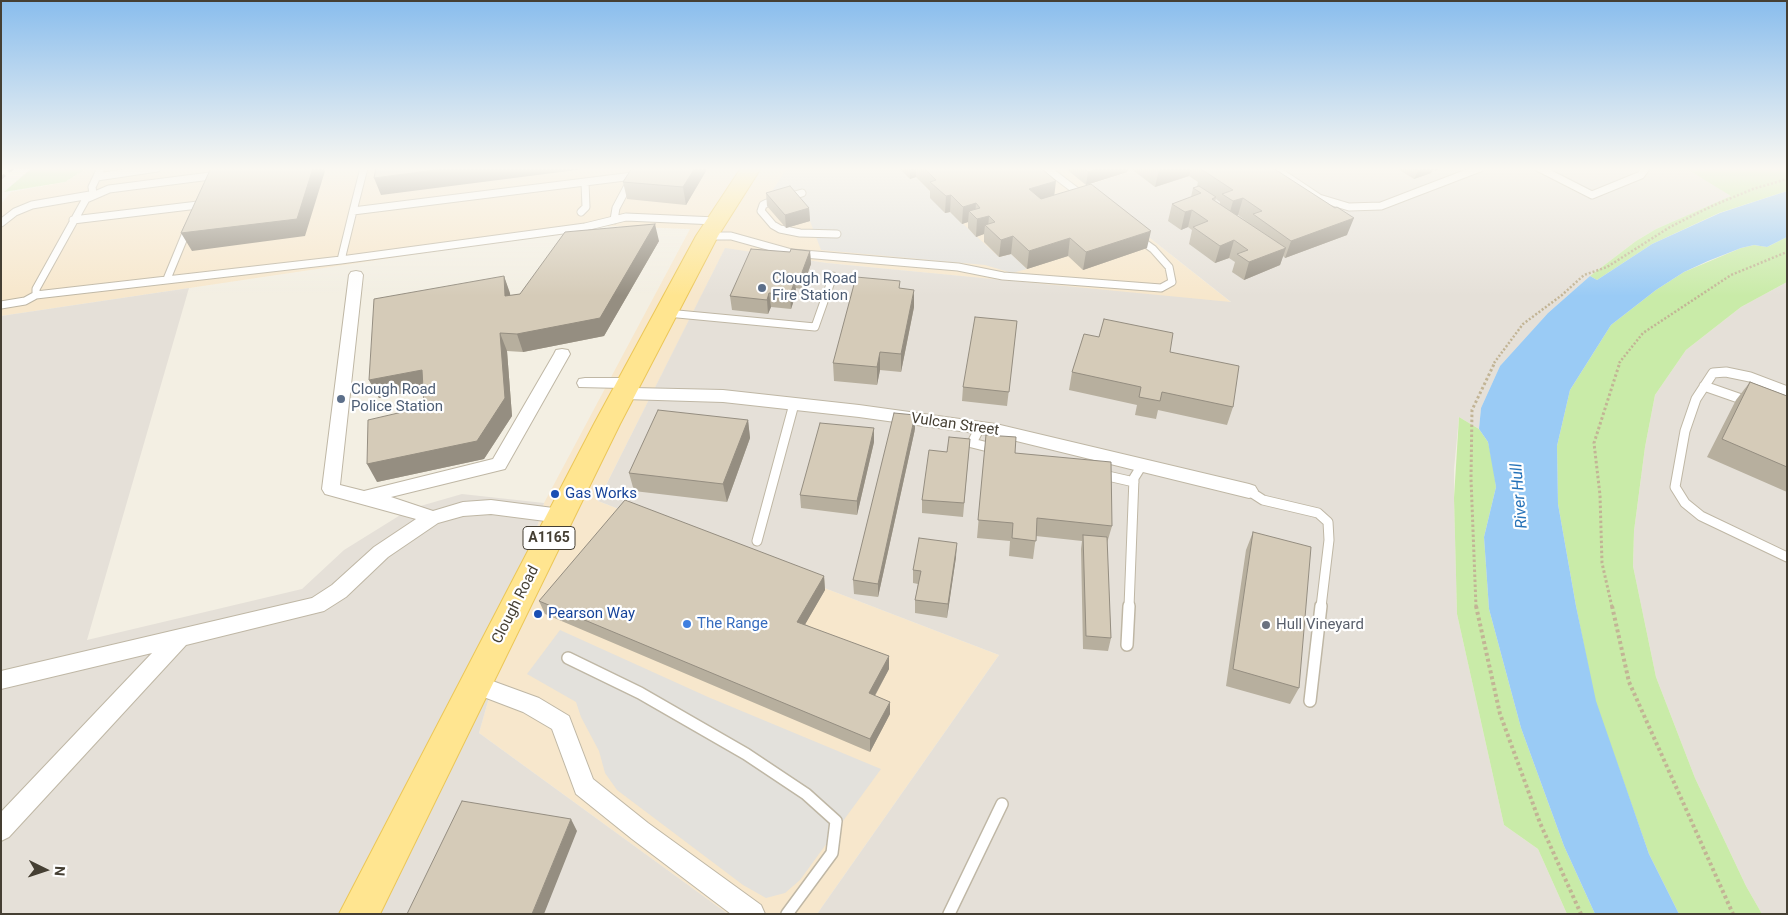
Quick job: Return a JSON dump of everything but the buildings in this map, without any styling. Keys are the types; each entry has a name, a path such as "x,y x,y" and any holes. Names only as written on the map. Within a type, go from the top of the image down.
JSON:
{"main road":[{"name":"Clough Road","path":"358,914 627,388 712,229 724,211"}],"street":[{"path":"356,274 332,488 363,498 410,509 432,518"},
{"path":"363,498 499,464 562,354"},
{"name":"Vulcan Street","path":"585,383 794,404 996,430 1249,491"},
{"path":"1,680 317,605 339,591 381,552 432,518 463,509 491,507 561,516"},
{"path":"1,829 179,638"},
{"path":"476,684 531,704 561,723 584,786 635,827 752,914"}],"lane":[{"path":"1,223 18,211"},
{"path":"36,295 36,289 78,211"},
{"path":"73,220 139,211"},
{"path":"341,260 354,212 364,211"},
{"path":"614,220 616,211"},
{"path":"762,211 773,225 780,229 794,232 837,234"},
{"path":"1,305 25,301 36,295 49,296 168,279 341,260 585,227 626,217 712,229 792,253 958,268 1003,276 1161,288 1172,282 1169,267 1153,249 1130,232"},
{"path":"168,279 190,224"},
{"path":"667,313 815,327 833,276"},
{"path":"1787,391 1750,377 1726,372 1713,373 1696,399 1684,431 1675,487 1685,503 1701,516 1787,557"},
{"path":"1704,386 1759,406"},
{"path":"757,541 794,404"},
{"path":"980,428 972,443 1010,452"},
{"path":"1127,645 1134,478 1142,466"},
{"path":"1086,471 1134,482"},
{"path":"1249,491 1263,500 1318,513 1328,522 1329,540 1310,701"},
{"path":"568,658 640,693 746,754 806,794 836,821 832,853 787,914"},
{"path":"949,914 1002,804"}],"path":[{"path":"1581,914 1540,823 1500,714 1476,610 1471,479 1472,410 1493,364 1523,324 1562,295 1584,274 1607,267 1670,227 1703,211"},
{"path":"1734,914 1629,682 1602,563 1600,495 1594,443 1620,360 1643,333 1731,275 1787,252"}],"shaded area":[{"path":"1,211 1115,211 1232,303 827,263 725,249 598,501 999,655 817,914 728,914 479,733 544,503 690,229 606,226 1,316"},
{"path":"801,211 950,212 999,257 1011,254 1027,269 1012,273 985,265 821,250 810,221"},
{"path":"1115,211 1698,211 1656,229 1636,241 1590,276 1548,313 1500,366 1481,408 1479,429 1459,417 1454,469 1457,614 1504,825 1538,849 1567,914 817,914 999,655 598,501 725,248 827,263 1231,302"},
{"path":"1787,282 1787,914 1762,914 1746,886 1695,778 1656,677 1633,566 1634,531 1645,447 1655,395 1686,350 1741,307"},
{"path":"189,288 87,640 302,589 344,550 410,509 462,494 544,503 479,733 728,914 1,914 1,316"},
{"path":"560,630 708,697 881,769 800,880 785,893 766,898 743,885 617,790 605,773 599,751 581,717 576,702 527,674"}],"green space":[{"path":"1698,211 1726,211 1652,244 1597,280 1590,276 1636,241 1656,229"},
{"path":"1787,237 1787,282 1741,307 1686,350 1655,395 1645,447 1634,531 1633,566 1656,677 1695,778 1746,886 1762,914 1679,914 1649,854 1595,701 1558,504 1557,446 1570,390 1611,325 1656,290 1684,272 1741,248 1754,245 1767,247"},
{"path":"1459,417 1479,429 1488,442 1493,465 1496,487 1484,537 1489,609 1521,728 1564,846 1595,914 1567,914 1538,849 1504,825 1457,614 1454,498"}],"water":[{"name":"River Hull","path":"1727,211 1787,211 1787,237 1767,247 1754,245 1741,248 1684,272 1656,290 1611,325 1570,390 1557,446 1558,504 1576,606 1596,701 1649,854 1679,914 1595,914 1564,846 1521,728 1489,609 1484,537 1496,487 1488,442 1479,429 1481,408 1500,366 1548,313 1590,276 1597,280 1652,244"}],"place":[{"name":"Clough Road Fire Station","path":"762,288"},
{"name":"Clough Road Police Station","path":"341,399"},
{"name":"Gas Works","path":"555,494"},
{"name":"Pearson Way","path":"538,614"},
{"name":"The Range","path":"687,624"},
{"name":"Hull Vineyard","path":"1266,625"}]}
